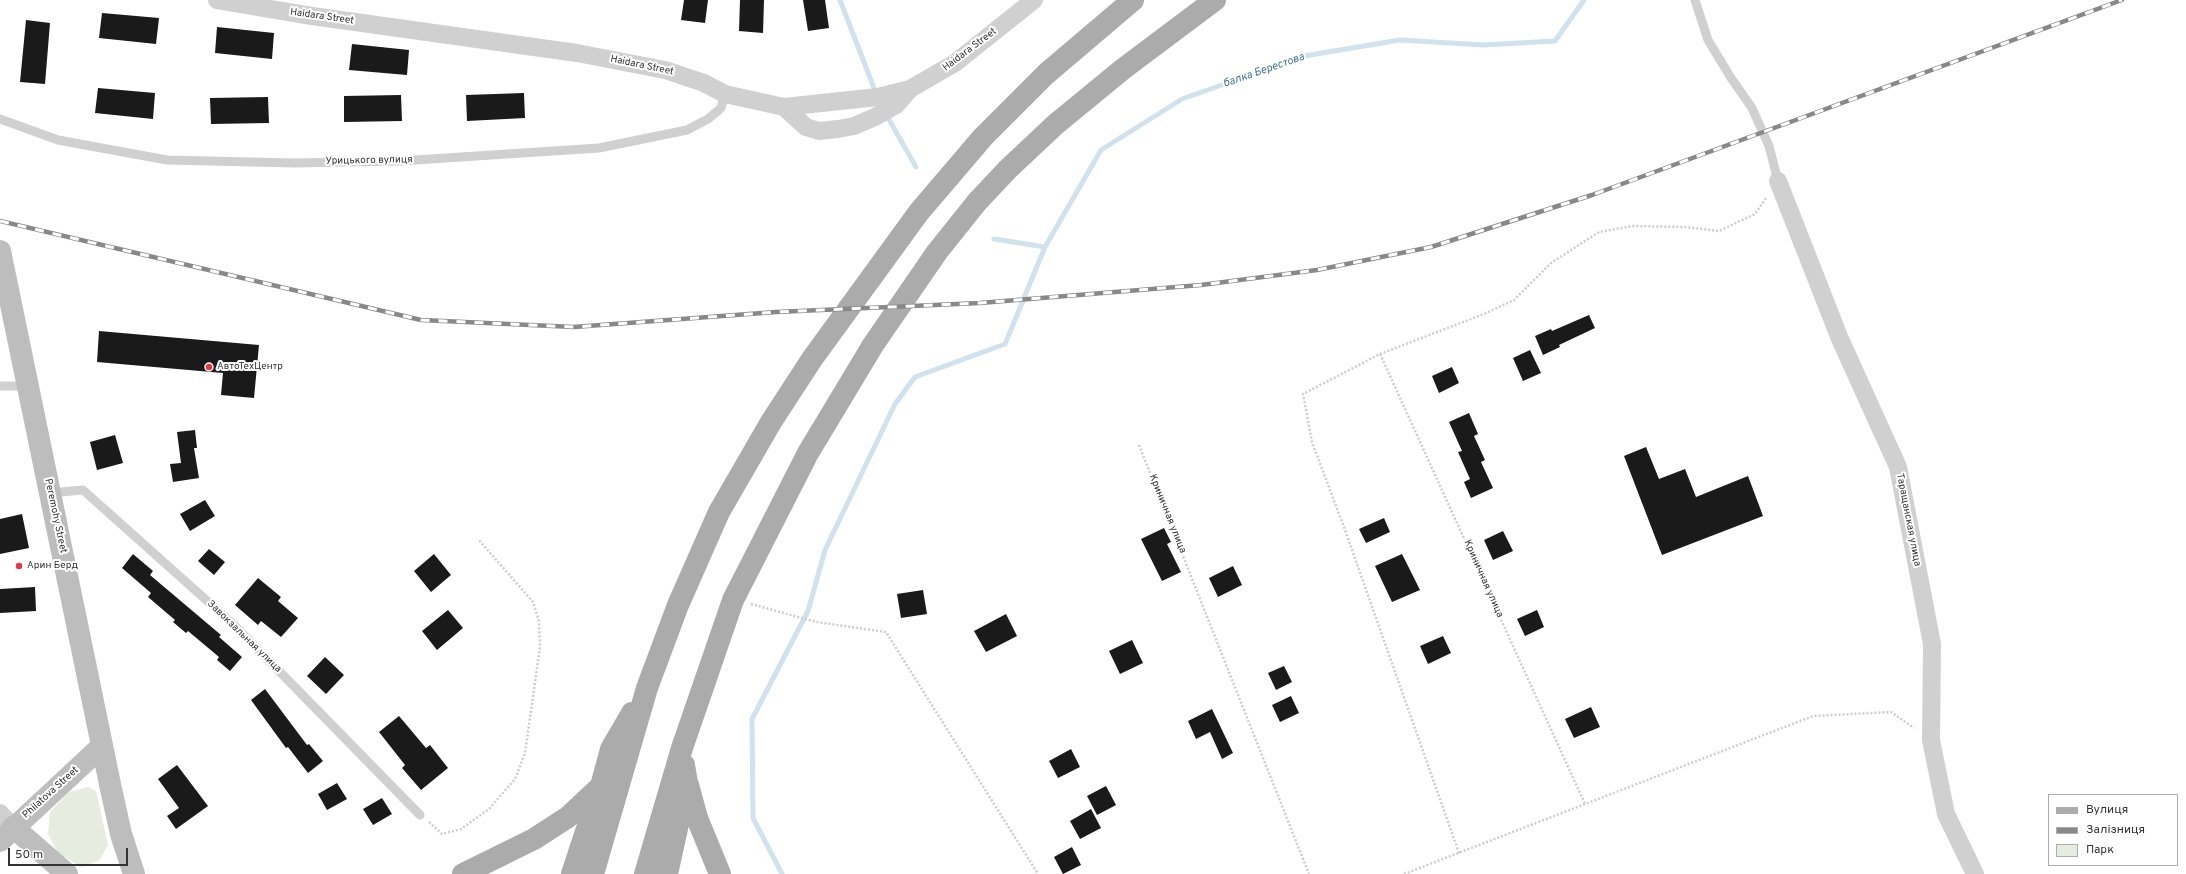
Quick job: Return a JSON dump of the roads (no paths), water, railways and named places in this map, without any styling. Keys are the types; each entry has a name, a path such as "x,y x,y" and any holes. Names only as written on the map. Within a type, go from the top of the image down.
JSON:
{"main road":[{"path":"646,874 682,748 734,600 816,440 874,345 937,252 968,213 1008,169 1056,124 1123,69 1215,0"},
{"path":"593,874 647,688 678,605 719,512 772,422 812,359 919,212 983,137 1046,74 1124,3"},
{"name":"Peremohy Street","path":"0,251 5,300 28,386 121,834 134,874"},
{"path":"572,874 601,786 610,749 647,688"},
{"name":"Philatova Street","path":"4,827 102,746"},
{"path":"682,748 687,783 697,818 720,874"},
{"path":"667,874 687,783"},
{"path":"463,874 534,839 568,816 601,786"},
{"path":"4,827 67,874"}],"street":[{"name":"Haidara Street","path":"217,0 312,16 577,53 665,70 704,83 725,94 784,107 878,97 910,89 955,63 1034,0"},
{"path":"784,107 806,128 819,131 838,129 854,126 875,117 896,105 910,89"},
{"name":"Таращанская улица","path":"1778,181 1840,339 1898,467 1932,644 1931,740 1946,814 1975,874"}],"lane":[{"path":"1695,0 1708,40 1731,78 1752,108 1769,146 1778,181"},
{"name":"Урицького вулиця","path":"0,119 58,140 167,160 294,163 400,161 599,148 686,130 708,119 721,108 725,94"},
{"path":"0,386 28,386"},
{"name":"Завокзальная улица","path":"50,493 83,490 233,624 420,815"}],"waterway":[{"name":"балка Берестова","path":"840,0 874,88"},
{"path":"782,874 753,818 752,719 808,611 825,550 895,404 915,377 1005,344 1045,247 1101,150 1182,99 1304,56 1400,40 1484,45 1555,41 1584,0"},
{"name":"балка Берестова","path":"887,116 916,167"},
{"name":"балка Берестова","path":"994,239 1045,247"}],"railway":[{"path":"0,221 421,320 574,327 776,312 980,303 1201,285 1317,270 1431,247 1592,195 2122,0"}],"place":[{"name":"АвтоТехЦентр","path":"209,367"},
{"name":"Арин Берд","path":"19,566"}]}
